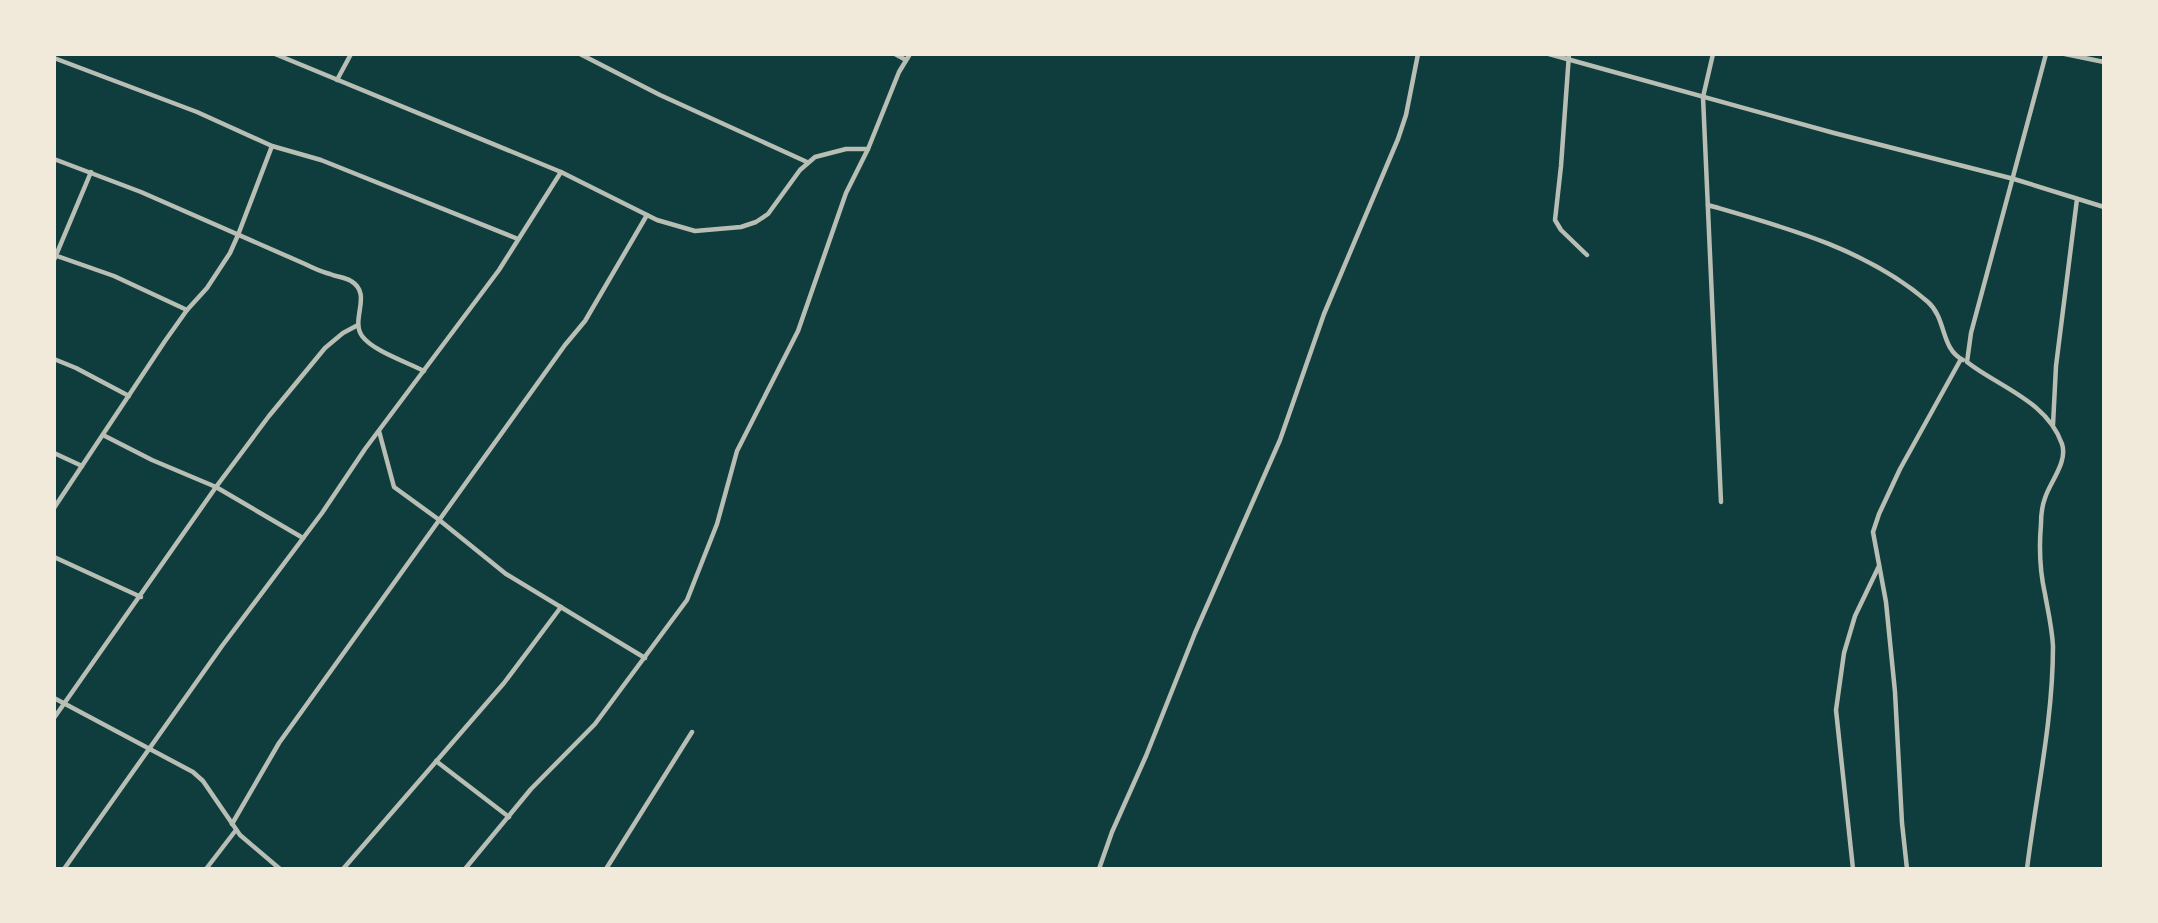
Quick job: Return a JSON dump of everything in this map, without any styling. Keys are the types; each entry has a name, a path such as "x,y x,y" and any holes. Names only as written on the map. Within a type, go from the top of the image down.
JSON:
{"street":[{"path":"275,54 561,172 647,215 676,227 695,231 748,224 768,214 807,162 825,153 868,149"},
{"path":"337,80 351,54"},
{"path":"580,54 660,95 807,162"},
{"path":"895,54 906,60"},
{"path":"465,869 549,770 572,750 595,724 687,600 717,524 737,451 798,331 846,193 910,54"},
{"path":"1099,869 1195,634 1280,440 1324,314 1398,139 1406,115 1418,54"},
{"path":"1549,54 1569,57 1703,97 2014,179 2104,207"},
{"path":"1713,54 1703,97 1720,502"},
{"path":"1907,869 1895,692 1886,601 1874,532 1879,514 1900,469 1964,360 2046,54"},
{"path":"2065,54 2104,62"},
{"path":"1569,57 1556,220 1561,230 1587,255"},
{"path":"54,58 197,112 272,146 321,160 518,239"},
{"path":"54,508 187,310 216,274 239,235 272,146"},
{"path":"54,159 91,172 317,269 352,281 362,295 358,325 363,337 369,343 424,370"},
{"path":"91,172 55,257 114,276 187,310"},
{"path":"64,869 222,646 499,270 561,172"},
{"path":"2053,426 2056,366 2077,199"},
{"path":"1708,205 1814,238 1883,270 1937,311 1949,348 1954,355 2012,389 2038,409 2053,426 2064,451 2043,500 2040,526 2042,577 2052,626 2050,699 2046,748 2036,796 2027,869"},
{"path":"232,824 279,743 438,519 584,321 647,215"},
{"path":"54,718 216,487 316,358 343,333 358,325"},
{"path":"54,359 129,396"},
{"path":"379,431 394,487 506,575 645,658"},
{"path":"103,435 152,460 216,487 303,538"},
{"path":"54,453 82,466"},
{"path":"54,557 141,597"},
{"path":"1853,869 1836,710 1844,653 1855,616 1879,566"},
{"path":"343,869 504,684 561,607"},
{"path":"54,698 183,766 203,781 236,830 280,869"},
{"path":"606,869 692,732"},
{"path":"436,761 509,817"},
{"path":"206,869 236,830"}]}
